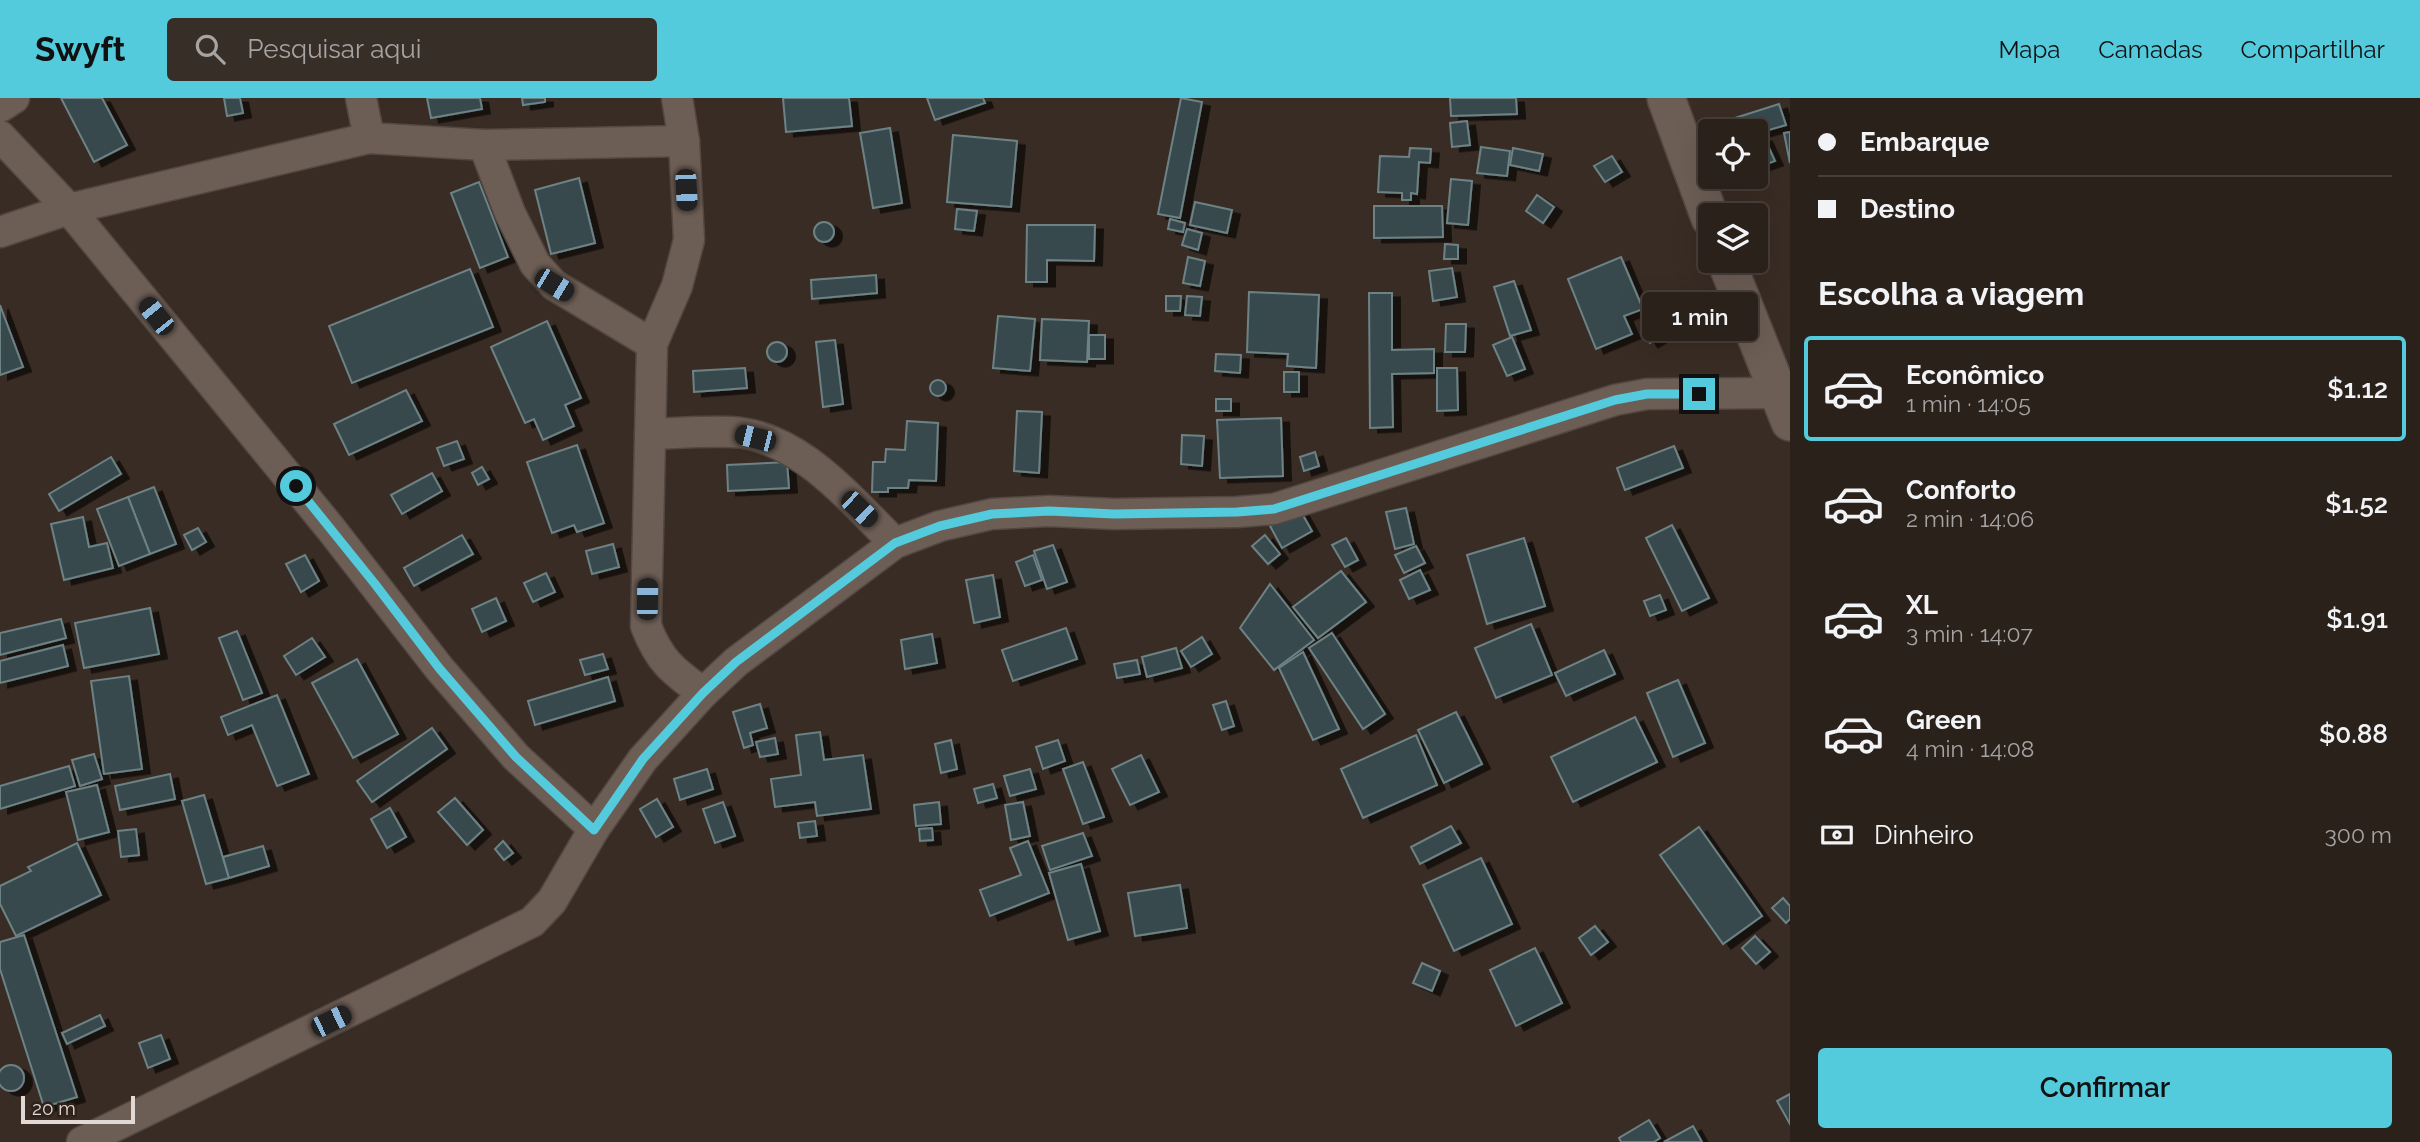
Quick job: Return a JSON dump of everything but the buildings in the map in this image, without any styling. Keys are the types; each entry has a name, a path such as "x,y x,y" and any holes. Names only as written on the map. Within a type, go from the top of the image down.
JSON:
{"street":[{"path":"0,107 14,98"},
{"path":"361,98 369,138"},
{"path":"677,98 684,141 689,240 677,286 652,344 646,626 654,647 671,669 703,693"},
{"path":"1665,98 1704,203"},
{"path":"0,136 69,209 368,575 439,668 516,757 594,830"},
{"path":"0,232 69,209 369,138 484,145 684,141"},
{"path":"484,145 510,213 536,264 554,285 652,344"},
{"path":"82,1142 532,922 552,901 594,830 643,759 703,693 736,662 895,543 940,526 992,514 1049,511 1114,514 1237,512 1274,509 1615,400 1647,394 1786,403 1731,273"},
{"path":"650,434 734,432 777,443 813,466 895,543"}],"route":[{"path":"296,486 439,668 516,757 594,830 643,759 703,693 736,662 895,543 940,526 992,514 1049,511 1114,514 1237,512 1274,509 1615,400 1647,394 1699,394"}]}
